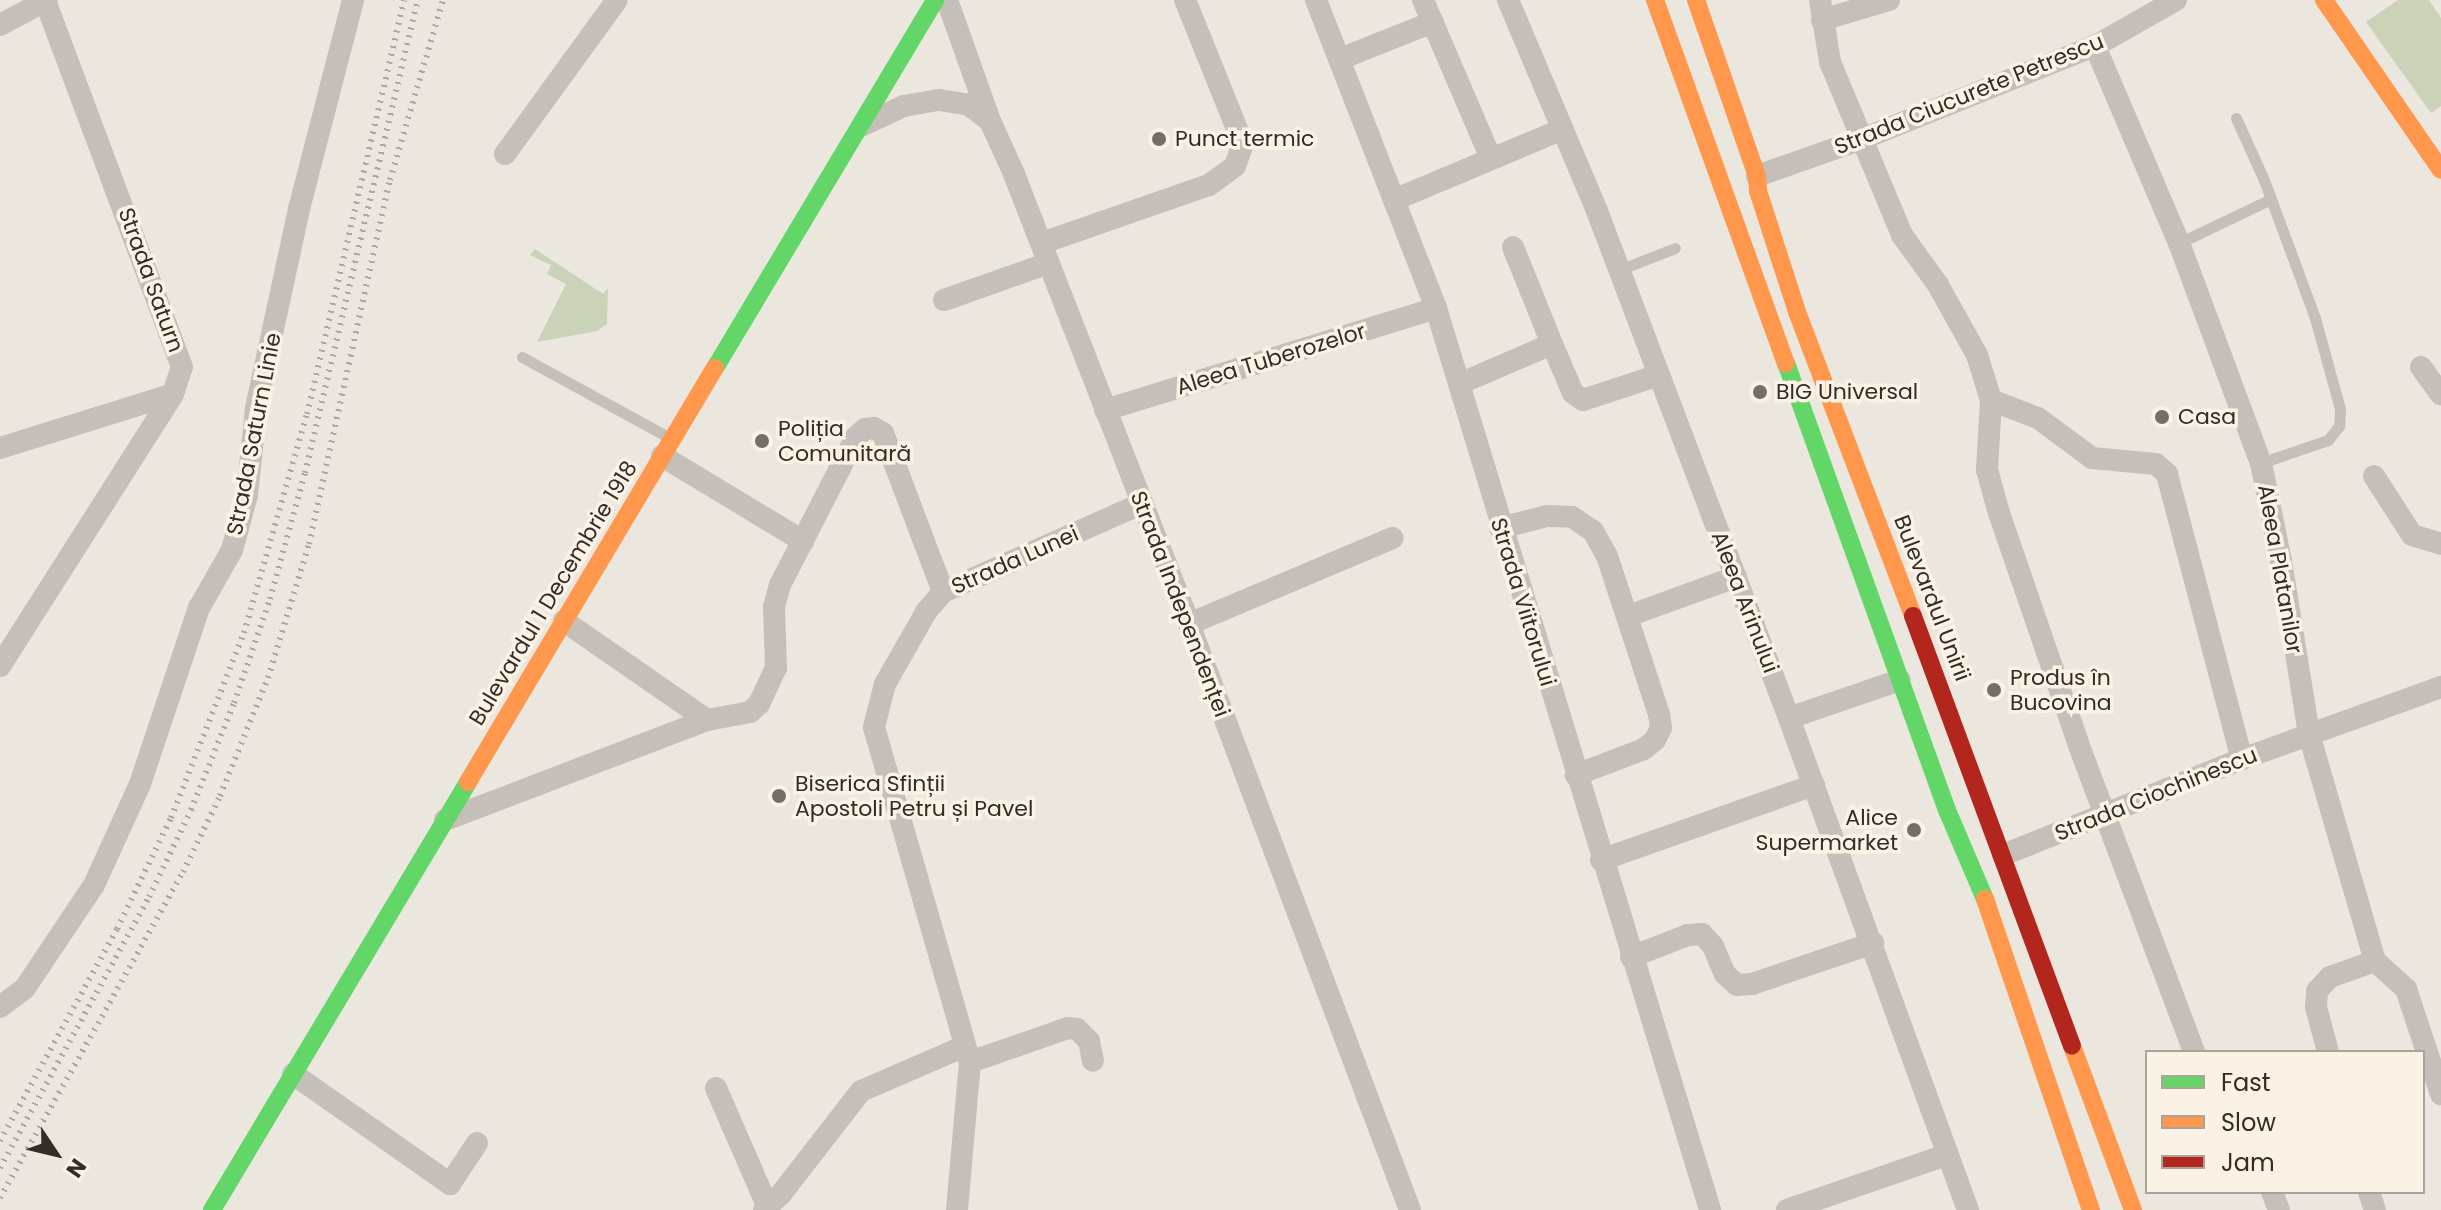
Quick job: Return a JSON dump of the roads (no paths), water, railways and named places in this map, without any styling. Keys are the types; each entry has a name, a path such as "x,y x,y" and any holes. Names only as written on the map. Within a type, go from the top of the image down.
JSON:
{"main road":[{"name":"Bulevardul 1 Decembrie 1918","path":"212,1210 935,0"},
{"path":"1655,0 1947,810 1981,886 2091,1210"},
{"name":"Bulevardul Unirii","path":"1696,0 1757,176 1797,312 2003,855 2133,1210"},
{"path":"2324,0 2441,170"}],"street":[{"path":"0,25 46,0"},
{"name":"Strada Saturn","path":"0,666 181,378 180,356 46,0"},
{"name":"Strada Saturn Linie","path":"0,1007 25,988 94,885 140,784 199,608 232,550 247,495 256,408 304,188 353,0"},
{"path":"505,154 617,0"},
{"name":"Strada Independenței","path":"947,0 990,121 1045,253 1189,624 1410,1210"},
{"path":"944,300 1045,253 1209,185 1235,166 1243,144 1185,0"},
{"name":"Strada Viitorului","path":"1316,0 1436,308 1500,528 1710,1210"},
{"path":"1423,0 1491,159"},
{"name":"Aleea Arinului","path":"1508,0 1619,270 1736,577 1873,943 1968,1210"},
{"path":"1889,0 1821,10 1830,62 1902,235 1938,285 1977,355 1991,400 1987,470 1995,499 2105,812 2193,1050"},
{"name":"Strada Ciucurete Petrescu","path":"1757,176 1862,139 2095,46 2147,7 2176,0"},
{"path":"1340,59 1433,22"},
{"name":"Aleea Platanilor","path":"2095,46 2179,243 2261,463 2281,561 2309,734 2375,961"},
{"path":"863,125 904,106 939,100 969,105 990,121"},
{"path":"1394,200 1563,129"},
{"path":"1513,247 1573,393 1583,400 1659,375"},
{"name":"Aleea Tuberozelor","path":"1105,410 1436,308"},
{"path":"1459,384 1552,344"},
{"path":"2421,367 2441,395"},
{"path":"0,448 173,394"},
{"path":"1991,400 2038,418 2092,458 2156,464 2167,474 2242,759"},
{"path":"445,820 707,720 750,712 759,704 776,668 774,607 780,585 856,437 865,429 874,428 883,433 943,592"},
{"path":"667,448 803,541"},
{"path":"2374,476 2412,535 2441,544"},
{"name":"Strada Lunei","path":"968,1054 874,727 885,684 901,652 943,592 1141,504"},
{"path":"1500,528 1547,516 1572,517 1593,531 1607,556 1628,616 1661,728 1655,740 1644,749 1576,775"},
{"path":"1189,624 1393,538"},
{"path":"1628,616 1736,577"},
{"path":"564,621 707,720"},
{"path":"1789,718 1900,680"},
{"name":"Strada Ciochinescu","path":"2003,855 2242,759 2441,687"},
{"path":"1601,860 1814,785"},
{"path":"1631,957 1688,935 1702,934 1713,946 1725,974 1737,985 1752,984 1873,943"},
{"path":"2327,1050 2316,1007 2317,991 2330,977 2375,961 2406,989 2441,1094"},
{"path":"716,1088 767,1209 861,1091 968,1054 1068,1028 1077,1029 1089,1041 1093,1061"},
{"path":"957,1210 968,1054"},
{"path":"293,1074 450,1184 477,1143"},
{"path":"1787,1210 1946,1155"}],"lane":[{"path":"2236,118 2271,199 2315,318 2340,409 2339,426 2328,440 2261,463"},
{"path":"2179,243 2271,199"},
{"path":"1619,270 1675,248"},
{"path":"522,357 667,448"}],"railway":[{"path":"0,1141 117,929 171,818 244,633 307,414 404,0"},
{"path":"0,1168 149,897 191,810 234,703 270,599 305,473 418,0"},
{"path":"0,1198 183,872 220,796 268,678 309,544 390,180 443,0"}],"place":[{"name":"Punct termic","path":"1159,139"},
{"name":"BIG Universal","path":"1760,392"},
{"name":"Casa","path":"2162,417"},
{"name":"Poliția Comunitară","path":"762,441"},
{"name":"Produs în Bucovina","path":"1994,690"},
{"name":"Biserica Sfinții Apostoli Petru și Pavel","path":"779,796"},
{"name":"Alice Supermarket","path":"1914,830"}]}
